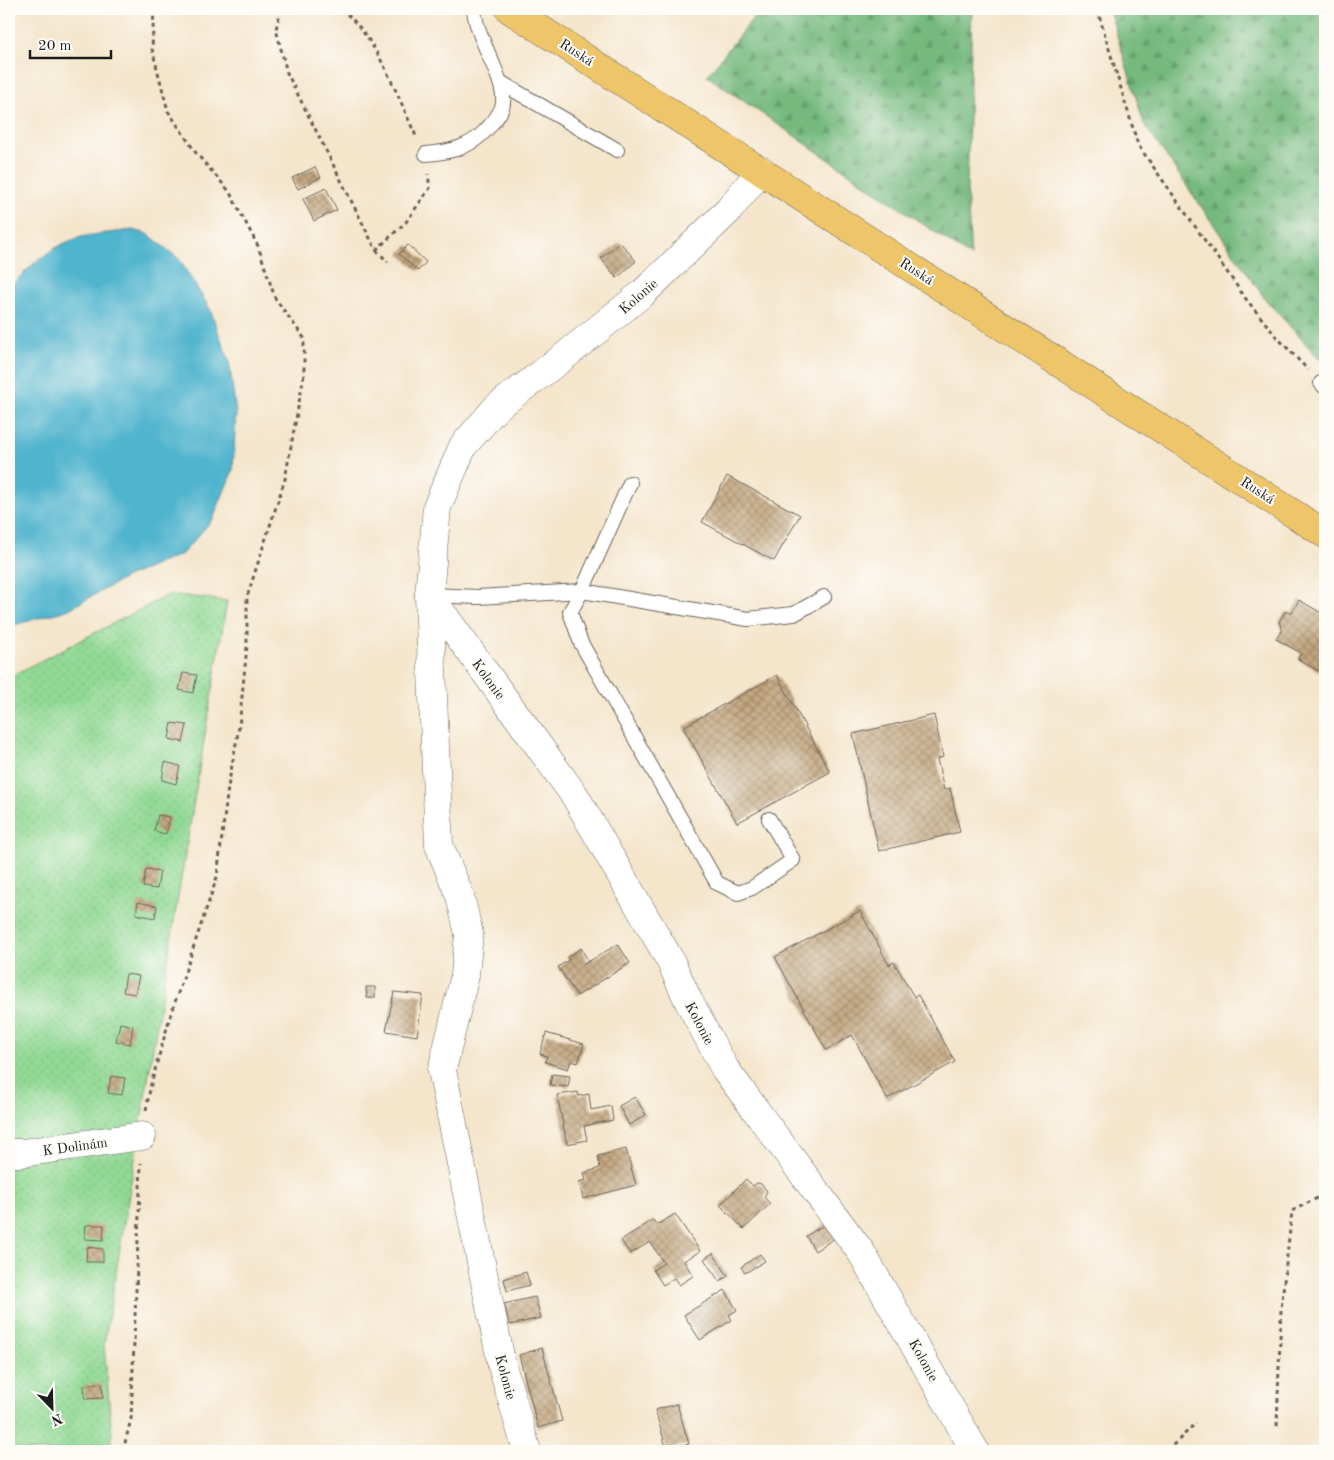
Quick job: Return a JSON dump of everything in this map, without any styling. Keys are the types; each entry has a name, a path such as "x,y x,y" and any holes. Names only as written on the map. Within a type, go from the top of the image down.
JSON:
{"main road":[{"name":"Ruská","path":"509,9 1325,534"}],"street":[{"name":"Kolonie","path":"527,1451 502,1366 442,1070 465,975 470,934 460,896 439,846 429,595 437,507 463,446 497,406 561,359 642,293 728,211 761,170"},
{"name":"Kolonie","path":"429,595 575,796 670,960 689,1002 725,1069 860,1252 974,1450"},
{"name":"K Dolinám","path":"9,1152 22,1153 142,1136"}],"lane":[{"path":"426,154 454,150 476,140 499,113 503,104 500,82 479,34 474,9"},
{"path":"500,82 617,150"},
{"path":"630,483 582,591 570,612 581,644 717,883 738,893 752,888 793,860 769,819"},
{"path":"429,595 478,597 582,591 748,620 794,614 824,597"}],"path":[{"path":"123,1451 131,1419 142,1136 151,1084 217,877 228,787 239,727 247,646 247,597 285,479 304,375 304,338 275,298 258,246 229,191 196,153 168,111 152,49 154,9"},
{"path":"281,9 276,29 287,73 376,250 388,262"},
{"path":"341,9 352,17 372,44 426,154 430,188 406,222 376,250"},
{"path":"1097,9 1138,145 1246,299 1288,349 1323,385"},
{"path":"1277,1426 1281,1309 1292,1211 1325,1194"},
{"path":"1167,1451 1196,1423"}],"green space":[{"path":"760,9 972,9 967,190 971,257 707,76"},
{"path":"1109,9 1325,9 1325,365 1265,299 1144,124"},
{"path":"170,594 227,601 104,1345 112,1435 108,1451 9,1451 9,677"}],"water":[{"path":"133,230 148,234 179,259 210,309 229,361 236,413 233,470 213,519 182,554 127,577 67,610 14,625 9,624 9,288 34,263 64,244 86,236"}],"building":[{"path":"315,167 321,177 298,189 292,178"},
{"path":"326,188 337,210 314,221 303,199"},
{"path":"620,242 636,261 617,278 601,258"},
{"path":"408,245 426,262 418,271 399,254"},
{"path":"727,476 800,515 774,561 702,522"},
{"path":"1299,600 1325,615 1325,668 1322,666 1318,671 1298,659 1301,653 1276,639 1282,630 1279,622 1285,612 1292,612"},
{"path":"183,673 197,675 193,693 179,690"},
{"path":"777,675 830,772 737,823 683,727"},
{"path":"934,715 943,757 937,759 944,790 950,788 960,832 879,851 853,734"},
{"path":"172,723 187,725 183,742 169,739"},
{"path":"165,762 180,766 176,784 162,780"},
{"path":"158,815 170,817 166,834 154,831"},
{"path":"146,869 160,871 157,889 143,887"},
{"path":"138,902 157,906 155,918 136,914"},
{"path":"860,911 889,965 894,962 914,997 918,995 955,1062 887,1099 852,1035 826,1050 775,957"},
{"path":"618,944 630,963 577,996 558,967 569,960 567,957 581,948 588,961 583,965"},
{"path":"126,974 139,976 135,994 123,992"},
{"path":"366,987 375,987 375,998 367,998"},
{"path":"394,992 423,995 417,1036 386,1031"},
{"path":"120,1023 133,1026 130,1044 116,1041"},
{"path":"546,1033 584,1044 578,1063 571,1061 568,1069 545,1062 547,1056 540,1054"},
{"path":"552,1074 570,1076 568,1087 550,1085"},
{"path":"111,1076 125,1078 122,1095 108,1093"},
{"path":"578,1092 579,1096 589,1094 591,1110 611,1106 613,1120 584,1126 587,1140 567,1144 557,1095"},
{"path":"635,1097 646,1115 629,1125 619,1106"},
{"path":"626,1149 636,1185 583,1199 579,1182 586,1180 584,1173 600,1168 598,1156"},
{"path":"746,1179 753,1186 757,1183 761,1184 767,1191 764,1197 770,1204 744,1229 720,1205"},
{"path":"675,1214 700,1251 684,1261 693,1276 679,1285 674,1278 663,1285 653,1270 664,1263 650,1242 630,1254 621,1240 653,1220 657,1225"},
{"path":"827,1223 838,1236 815,1251 806,1236"},
{"path":"86,1225 104,1225 103,1240 85,1239"},
{"path":"87,1247 103,1249 103,1262 86,1262"},
{"path":"713,1253 728,1276 719,1281 704,1259"},
{"path":"760,1254 765,1261 745,1273 741,1267"},
{"path":"526,1272 530,1285 507,1291 504,1279"},
{"path":"725,1290 737,1310 729,1315 732,1320 700,1340 684,1315"},
{"path":"535,1297 541,1318 510,1325 504,1304"},
{"path":"542,1348 562,1421 538,1428 519,1355"},
{"path":"102,1383 103,1398 85,1399 84,1385"},
{"path":"677,1404 689,1444 667,1450 655,1410"}]}
